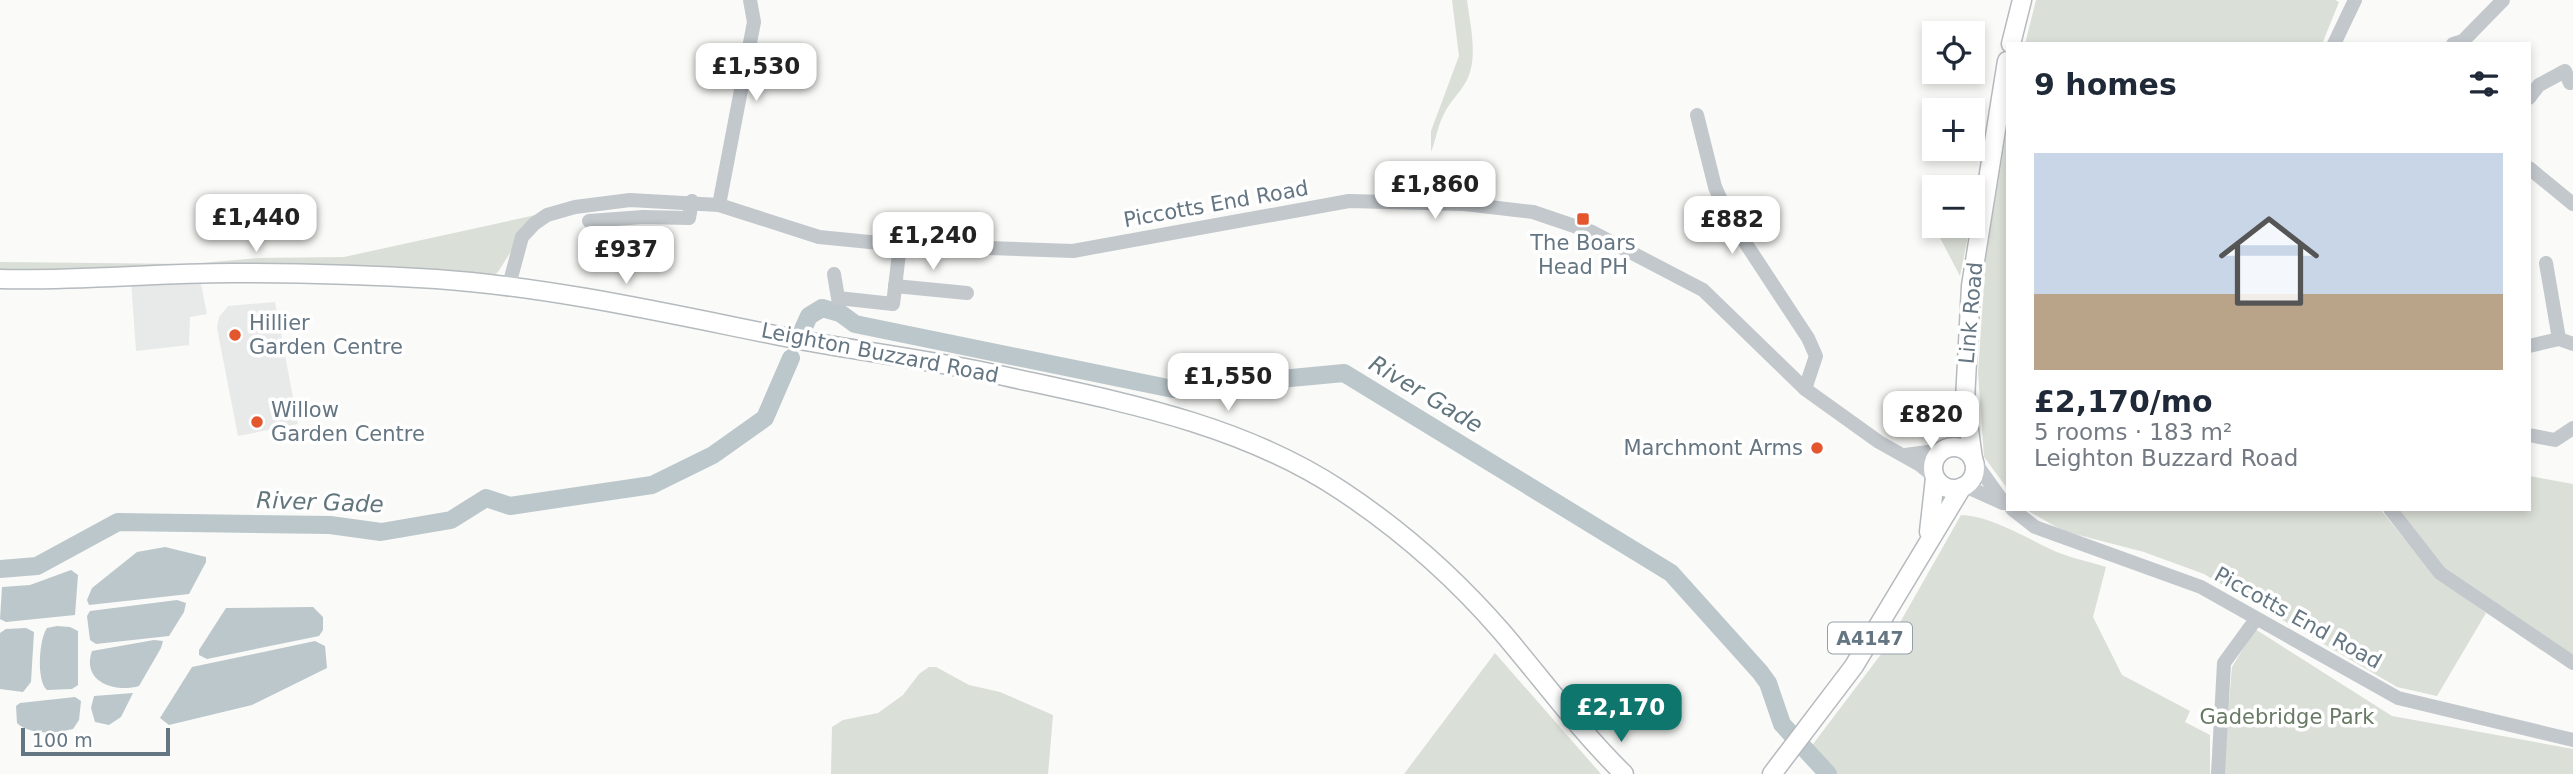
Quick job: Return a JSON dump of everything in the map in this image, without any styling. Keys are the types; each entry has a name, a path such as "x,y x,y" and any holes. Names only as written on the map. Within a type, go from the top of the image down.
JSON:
{"main road":[{"path":"2012,42 2022,0"},
{"name":"Link Road","path":"1777,768 1854,666 1928,538 1972,478 1973,460 1965,400 1973,275 2006,67"},
{"name":"Leighton Buzzard Road","path":"0,279 79,281 229,273 362,275 509,285 936,362 1163,414 1232,435 1277,453 1343,491 1441,568 1500,630 1591,742 1624,774"},
{"name":"Link Road","path":"1928,538 1935,477 1934,462 1956,431 1965,400"},
{"path":"1944,450 1961,448 1973,460"},
{"path":"1935,477 1947,488 1963,487"}],"street":[{"path":"719,205 754,22 750,0"},
{"path":"2335,42 2356,0"},
{"path":"2460,42 2503,0"},
{"path":"2531,95 2539,85 2566,71 2570,83"},
{"path":"1697,115 1715,187 1729,218 1808,338 1816,356 1805,389"},
{"path":"2531,170 2573,204"},
{"name":"Piccotts End Road","path":"509,285 522,237 547,215 575,207 630,200 692,201 719,205 819,237 900,244 1073,251 1349,201 1464,204 1533,212 1592,232 1703,290 1805,389 1879,442 1904,455 1935,477"},
{"path":"589,221 643,217 689,218 692,201"},
{"path":"834,274 838,298 893,304 900,244"},
{"path":"2531,346 2566,342 2546,263"},
{"path":"895,286 967,293"},
{"path":"2531,435 2555,440 2573,431"},
{"path":"1904,455 1944,450"},
{"name":"Piccotts End Road","path":"1973,460 2006,503"},
{"name":"Piccotts End Road","path":"1963,487 2006,505"},
{"name":"Piccotts End Road","path":"2014,511 2035,527 2201,587 2398,698 2573,740"},
{"path":"2392,511 2440,573 2573,663"},
{"path":"2218,774 2224,663 2256,619"}],"shaded area":[{"path":"186,280 187,283 201,284 207,314 190,317 189,345 136,351 131,281"},
{"name":"Hillier Garden Centre","path":"275,302 298,424 238,436 217,328 219,317 228,306"},
{"path":"165,547 206,557 189,594 89,605 87,600 92,588 137,552"},
{"path":"71,570 78,575 75,615 6,622 0,619 2,587 30,585"},
{"path":"177,600 186,603 184,612 169,636 96,644 90,640 87,616 90,611"},
{"path":"313,607 323,617 323,630 319,636 207,659 199,655 199,650 226,608"},
{"path":"57,626 78,631 78,685 72,689 47,690 41,678 41,650 47,628"},
{"path":"26,628 34,632 31,682 23,692 0,689 0,633 6,629"},
{"path":"154,640 163,641 161,648 139,686 111,686 102,683 91,671 92,651"},
{"path":"315,641 325,646 327,668 252,705 169,725 160,718 192,667"},
{"path":"133,693 121,717 109,725 95,722 91,708 94,696"},
{"path":"75,697 81,701 79,720 73,729 36,732 17,723 16,706 20,703"}],"green space":[{"path":"1452,0 1467,0 1473,43 1472,66 1464,85 1443,116 1431,152 1431,131 1459,56"},
{"path":"2036,0 2339,2 2323,42 2026,42"},
{"path":"2006,136 2006,487 1984,457 1978,373 1986,254"},
{"path":"545,213 517,242 498,272 491,277 0,275 0,262 189,264 260,258 344,257"},
{"path":"1940,238 1968,238 1960,276"},
{"path":"2531,476 2573,484 2573,663 2440,573 2392,511 2531,511"},
{"path":"2028,511 2382,511 2434,575 2486,613 2437,696 2397,687 2204,574 2144,552 2063,531"},
{"path":"1961,515 1995,523 2055,551 2106,567 2093,617 2122,675 2190,711 2185,722 2210,735 2210,774 1835,774 1808,751 1804,756 1885,649"},
{"name":"Gadebridge Park","path":"2255,629 2392,716 2573,749 2573,774 2223,774 2232,667"},
{"path":"1495,653 1601,774 1404,774"},
{"path":"929,667 936,667 969,685 1000,692 1053,715 1048,774 831,774 832,727 843,720 878,713 903,695 919,674"}],"waterway":[{"name":"River Gade","path":"803,329 809,316 822,308 840,313 855,324 1173,389 1344,373 1671,573 1760,672 1768,683 1782,724 1828,774"},
{"name":"River Gade","path":"0,569 37,566 118,522 330,525 381,532 451,520 486,498 510,506 652,485 713,455 765,418 791,358"}],"place":[{"name":"The Boars Head PH","path":"1583,219"},
{"name":"Hillier Garden Centre","path":"235,335"},
{"name":"Willow Garden Centre","path":"257,422"},
{"name":"Marchmont Arms","path":"1817,448"}]}
